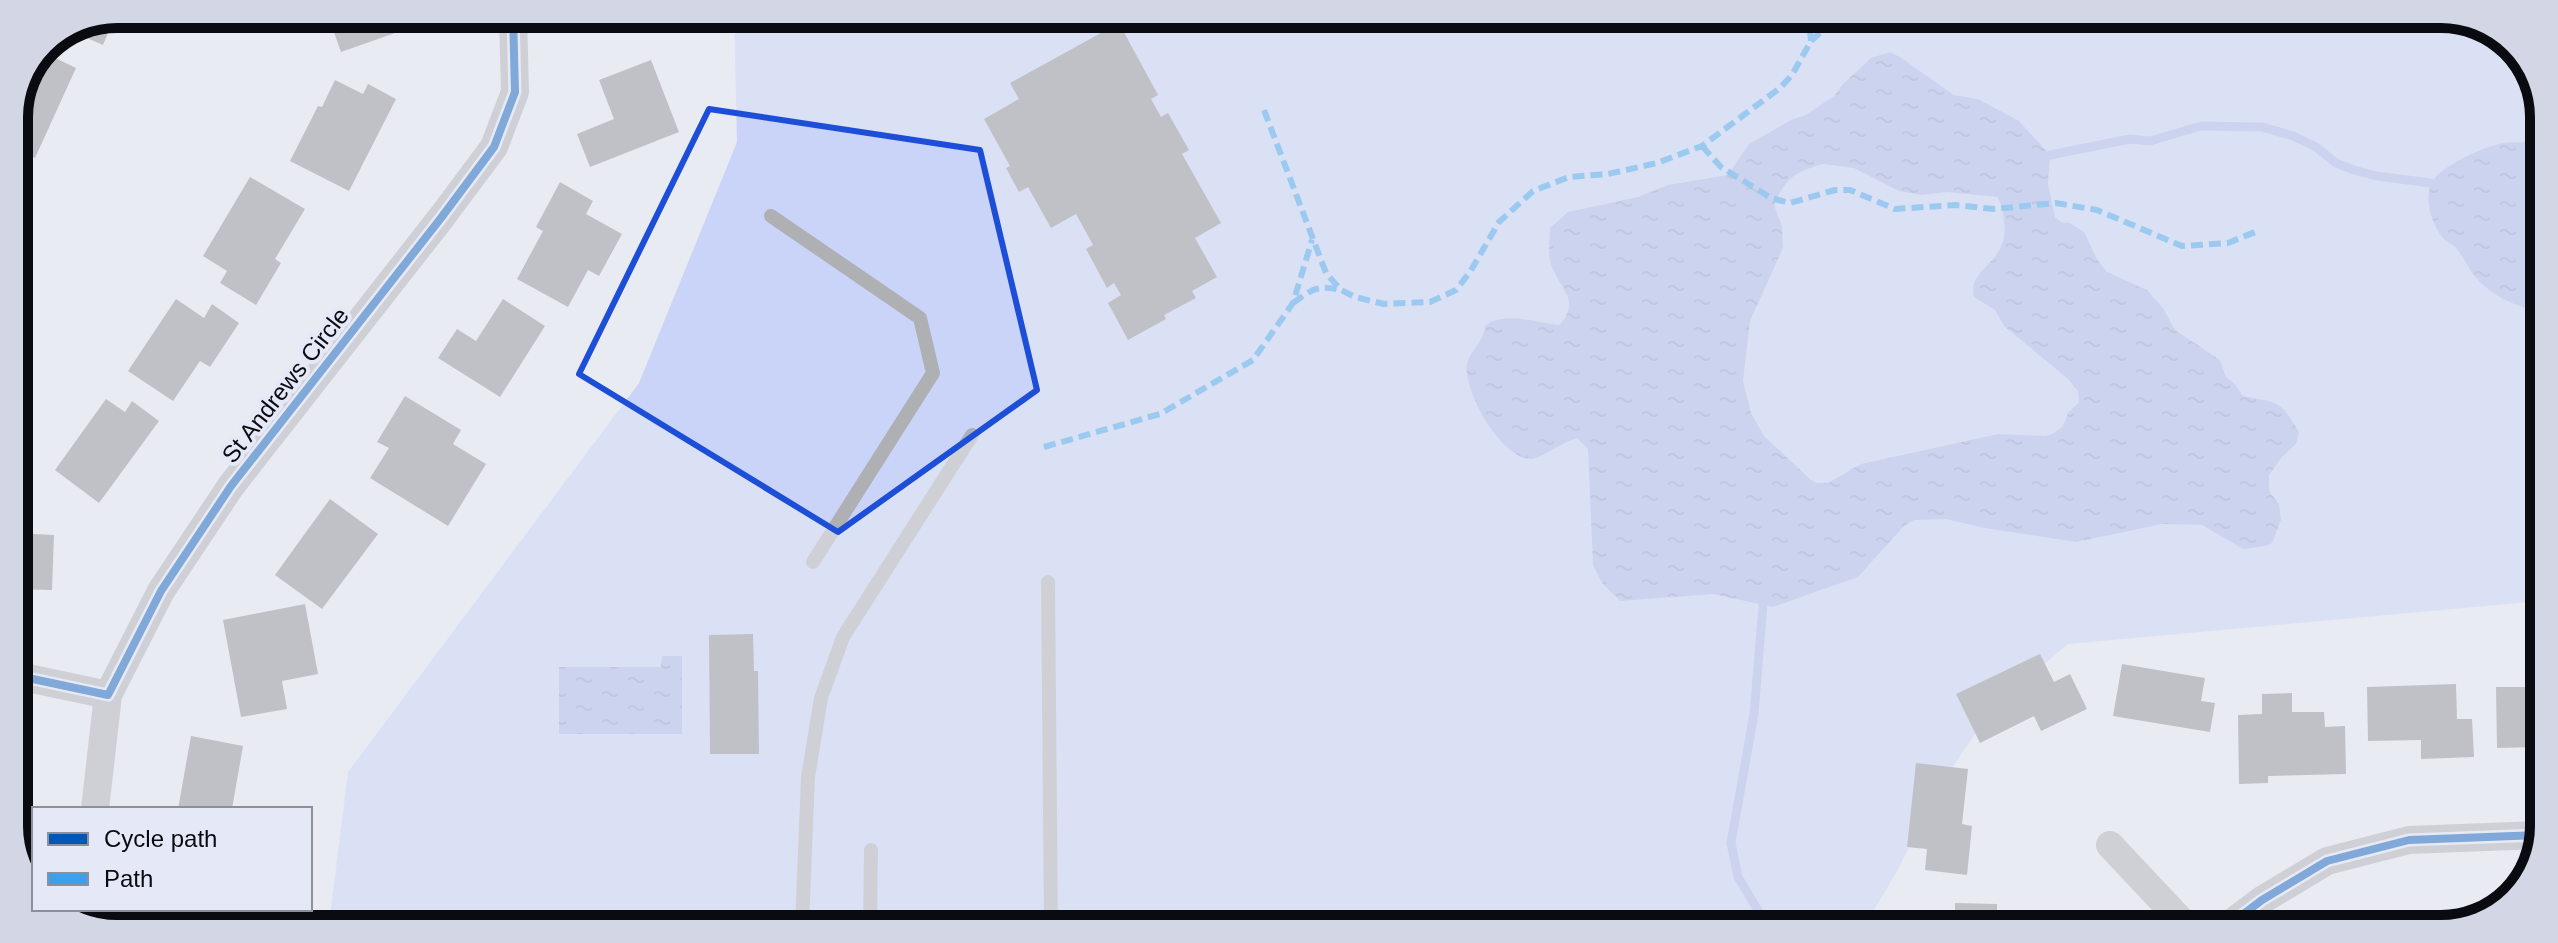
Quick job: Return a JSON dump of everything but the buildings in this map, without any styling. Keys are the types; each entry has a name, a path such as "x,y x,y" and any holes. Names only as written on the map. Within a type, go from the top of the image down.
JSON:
{"street":[{"name":"St Andrews Circle","path":"95,807 108,695 161,591 231,486 494,147 515,92 513,28"},
{"path":"28,678 108,695"},
{"path":"2242,915 2327,861 2409,840 2529,835"},
{"path":"2110,845 2176,915"}],"lane":[{"path":"771,216 920,318 933,373 813,562"},
{"path":"802,915 808,777 821,698 843,637 972,435"},
{"path":"1048,582 1051,915"},
{"path":"870,915 871,850"}],"highlighted area":[{"path":"709,109 980,150 1037,390 838,532 579,374"}],"shaded area":[{"path":"734,28 2459,30 2481,37 2512,63 2523,83 2530,111 2530,602 2068,644 1994,706 1941,784 1871,915 330,915 348,772 639,383 737,142"}],"water":[{"path":"1890,52 1954,95 1978,99 2019,121 2050,155 2048,184 2055,217 2084,232 2107,272 2147,290 2163,308 2175,330 2220,360 2226,377 2243,396 2277,404 2287,413 2299,432 2296,444 2269,475 2269,491 2279,504 2281,520 2272,543 2243,549 2202,525 2162,524 2076,542 1946,519 1914,520 1904,526 1858,577 1773,607 1713,594 1620,601 1602,583 1593,565 1588,449 1577,438 1533,459 1521,457 1497,437 1478,406 1467,376 1467,364 1485,326 1510,318 1559,325 1566,317 1569,302 1552,267 1549,248 1550,228 1568,212 1638,197 1668,185 1728,175 1749,144 1806,115 1834,96 1871,58","holes":["1823,164 1854,168 1899,191 1922,195 1947,192 1997,197 2002,209 2004,236 2001,247 1977,278 1974,297 1995,310 2004,326 2068,379 2078,391 2079,402 2068,413 2063,426 2046,436 1998,434 1861,464 1828,483 1811,480 1764,436 1751,413 1743,381 1750,321 1783,248 1782,226 1774,205 1787,182 1805,170"]},
{"path":"2530,142 2530,309 2504,299 2480,282 2456,248 2438,231 2428,197 2431,184 2442,171 2482,150 2508,143"},
{"path":"662,656 682,656 682,734 559,734 559,667 661,667"}],"waterway":[{"path":"2050,155 2130,139 2150,141 2201,126 2262,127 2293,136 2316,147 2336,163 2354,170 2431,183"},
{"path":"1761,915 1738,877 1731,843 1754,714 1763,605"}],"marked path":[{"path":"1264,110 1326,273 1341,290 1355,297 1384,304 1430,302 1456,290 1499,222 1533,191 1569,177 1608,174 1657,163 1702,146 1780,88 1792,75 1811,41 1810,28"},
{"path":"1811,41 1825,28"},
{"path":"1702,146 1721,167 1771,198 1790,203 1835,190 1850,190 1895,209 1955,205 1994,209 2056,203 2097,210 2182,246 2228,243 2255,232"},
{"path":"1044,447 1160,414 1253,360 1293,303 1312,240"},
{"path":"1293,303 1315,289 1340,290"}],"cycle path":[{"path":"28,678 108,695 161,591 231,486 494,147 515,92 513,28"},
{"path":"2242,915 2327,861 2409,840 2529,835"}]}
